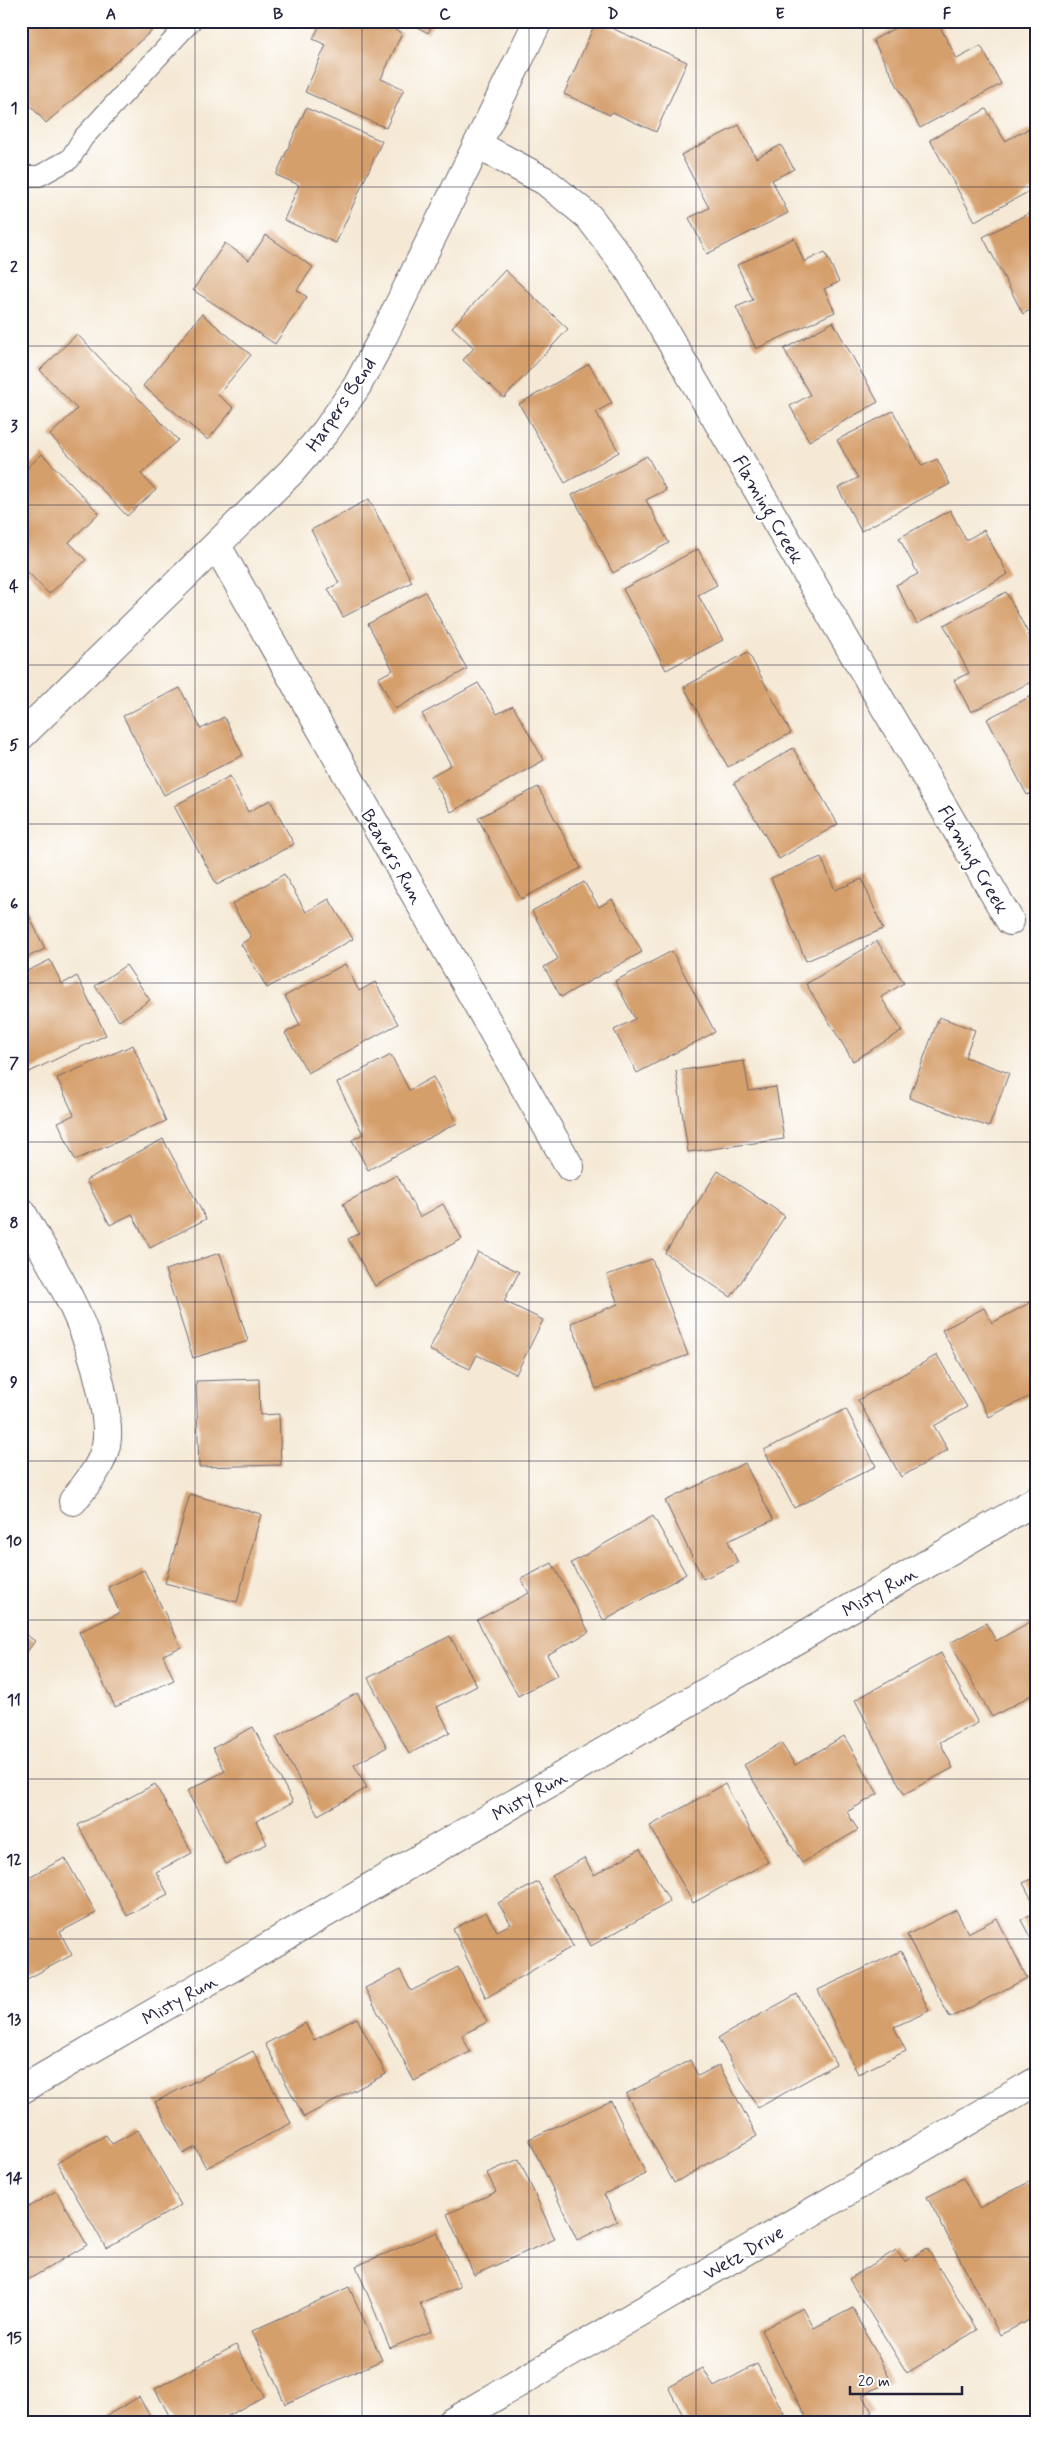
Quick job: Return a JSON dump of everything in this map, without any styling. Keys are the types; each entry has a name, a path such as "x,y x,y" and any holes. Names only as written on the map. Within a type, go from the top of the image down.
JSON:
{"street":[{"name":"Harpers Bend","path":"21,736 291,472 326,431 357,386 382,339 538,21"},
{"name":"Flaming Creek","path":"478,144 546,182 589,217 629,270 1010,920"},
{"name":"Beavers Run","path":"217,546 570,1167"},
{"path":"21,1211 70,1296 81,1321 96,1365 104,1401 107,1438 100,1462 93,1476 73,1500"},
{"name":"Misty Run","path":"21,2090 1037,1500"},
{"name":"Wetz Drive","path":"450,2423 1037,2081"}],"lane":[{"path":"21,176 39,176 70,159 83,138 191,21"}],"building":[{"path":"21,21 163,21 46,123 21,95"},
{"path":"322,21 375,21 402,33 381,79 404,89 386,128 305,92 326,45 313,39"},
{"path":"406,21 435,21 428,33"},
{"path":"596,21 687,62 656,132 612,112 610,115 564,94"},
{"path":"908,21 937,21 957,59 981,46 1001,84 920,128 873,40"},
{"path":"306,108 382,141 336,243 284,220 299,185 276,175"},
{"path":"986,109 1005,141 1030,128 1037,140 1037,187 975,221 930,140"},
{"path":"739,125 756,158 781,145 794,169 772,180 788,213 707,254 689,218 709,208 681,155"},
{"path":"1037,209 1037,306 1023,314 983,237"},
{"path":"266,235 313,267 297,290 307,297 275,344 193,290 225,243 249,260"},
{"path":"794,238 804,262 825,252 839,282 824,289 835,312 756,349 736,307 753,300 737,265"},
{"path":"505,270 568,329 504,398 463,360 474,348 452,327"},
{"path":"202,314 251,355 218,395 234,408 208,440 143,386"},
{"path":"833,322 878,402 809,441 790,406 810,395 784,349"},
{"path":"77,334 178,440 141,474 156,490 127,516 50,435 77,409 40,370"},
{"path":"589,364 612,403 596,412 619,452 565,483 519,404"},
{"path":"893,411 922,466 937,459 950,484 861,531 838,488 858,478 837,440"},
{"path":"42,454 99,513 69,542 86,560 49,594 21,565 21,474"},
{"path":"647,456 666,490 646,500 669,543 613,573 572,495"},
{"path":"369,499 412,582 343,617 328,589 339,583 311,530"},
{"path":"950,510 966,540 984,530 1008,574 917,624 896,585 918,574 899,538"},
{"path":"698,549 717,585 698,595 723,640 666,670 623,589"},
{"path":"425,592 467,669 395,709 378,678 393,670 368,624"},
{"path":"1006,592 1037,650 1037,679 971,712 954,680 969,673 944,625"},
{"path":"748,652 791,733 728,767 684,687"},
{"path":"478,683 497,714 513,706 544,760 451,812 431,776 451,765 422,714"},
{"path":"180,688 201,729 224,717 243,755 164,795 123,716"},
{"path":"1037,693 1037,790 1027,795 987,719"},
{"path":"793,748 838,824 779,859 734,783"},
{"path":"230,776 248,812 270,800 294,844 217,885 174,806"},
{"path":"538,787 581,868 521,899 478,818"},
{"path":"821,857 835,890 862,879 883,929 806,961 771,878"},
{"path":"284,874 306,912 329,899 353,939 267,988 241,944 251,937 232,904"},
{"path":"584,882 599,907 612,899 642,952 561,997 544,967 558,959 532,911"},
{"path":"21,899 45,949 21,960"},
{"path":"877,941 904,983 881,997 902,1031 853,1061 806,984"},
{"path":"672,951 715,1032 637,1073 614,1030 635,1019 615,981"},
{"path":"50,960 62,984 77,976 106,1035 21,1076 21,974"},
{"path":"345,964 359,991 375,982 398,1024 308,1073 285,1033 300,1025 285,996"},
{"path":"126,965 150,1000 119,1021 95,986"},
{"path":"939,1017 975,1030 965,1057 1009,1073 989,1127 909,1098"},
{"path":"133,1045 166,1121 75,1160 58,1122 74,1115 57,1078"},
{"path":"391,1055 409,1090 433,1077 457,1123 368,1170 352,1140 363,1134 337,1083"},
{"path":"744,1061 749,1091 776,1087 784,1139 688,1152 676,1071"},
{"path":"163,1139 206,1219 150,1248 132,1214 110,1225 86,1180"},
{"path":"718,1171 785,1216 731,1297 665,1253"},
{"path":"397,1175 420,1217 443,1204 462,1239 375,1286 348,1239 359,1233 343,1204"},
{"path":"478,1252 519,1272 504,1301 543,1320 516,1374 477,1355 470,1369 429,1350"},
{"path":"220,1253 248,1341 193,1358 165,1270"},
{"path":"652,1259 688,1355 596,1389 571,1323 618,1304 607,1275"},
{"path":"1037,1299 1037,1389 1032,1391 1034,1394 989,1417 942,1330 984,1308 992,1323"},
{"path":"937,1355 967,1407 934,1426 948,1450 901,1477 858,1400"},
{"path":"259,1379 260,1415 279,1414 281,1465 199,1467 196,1381"},
{"path":"846,1409 876,1466 794,1508 764,1450"},
{"path":"745,1463 773,1520 728,1541 738,1563 703,1579 665,1501"},
{"path":"190,1494 261,1514 237,1602 165,1583"},
{"path":"653,1516 686,1574 604,1621 571,1563"},
{"path":"552,1563 589,1632 547,1655 558,1675 518,1696 477,1620 529,1593 521,1579"},
{"path":"144,1570 181,1647 163,1655 174,1680 115,1707 79,1632 120,1613 108,1587"},
{"path":"1037,1618 1037,1692 992,1717 950,1643 986,1623 996,1641"},
{"path":"21,1631 35,1641 21,1660"},
{"path":"450,1636 477,1686 437,1707 450,1732 409,1754 368,1678"},
{"path":"941,1653 978,1723 940,1742 953,1768 904,1794 855,1700"},
{"path":"357,1693 387,1747 354,1765 367,1788 318,1815 276,1737"},
{"path":"253,1727 293,1802 256,1821 267,1844 226,1864 187,1791 225,1771 213,1748"},
{"path":"844,1736 878,1794 847,1812 858,1830 802,1863 744,1765 781,1743 795,1765"},
{"path":"155,1784 192,1853 156,1872 168,1894 127,1916 78,1825"},
{"path":"725,1784 768,1862 693,1903 650,1826"},
{"path":"640,1849 670,1902 591,1946 552,1876 584,1858 594,1875"},
{"path":"65,1858 96,1913 60,1932 72,1955 27,1979 21,1969 21,1881"},
{"path":"1037,1876 1037,1909 1023,1883"},
{"path":"538,1882 573,1946 486,1998 453,1929 486,1912 497,1931 511,1924 498,1903"},
{"path":"956,1910 968,1933 997,1918 1027,1978 950,2018 907,1935"},
{"path":"1037,1911 1037,1950 1021,1920"},
{"path":"901,1951 929,2011 894,2027 906,2051 858,2074 818,1990"},
{"path":"458,1967 487,2022 462,2035 470,2052 414,2081 365,1988 400,1970 411,1991"},
{"path":"797,1994 836,2064 758,2108 718,2038"},
{"path":"357,2018 386,2074 304,2117 265,2044 305,2023 314,2040"},
{"path":"253,2051 291,2123 206,2168 195,2147 183,2154 155,2102"},
{"path":"690,2060 698,2076 719,2065 757,2136 674,2183 626,2094"},
{"path":"611,2101 646,2174 604,2194 617,2221 577,2240 529,2139"},
{"path":"138,2130 181,2205 106,2248 57,2163 106,2135 112,2144"},
{"path":"519,2159 555,2239 474,2275 447,2214 496,2192 487,2173"},
{"path":"963,2178 979,2208 1033,2180 1037,2188 1037,2316 1000,2335 927,2197"},
{"path":"56,2191 87,2245 21,2284 21,2211"},
{"path":"437,2232 460,2287 420,2303 432,2331 390,2348 356,2266"},
{"path":"927,2248 977,2330 907,2373 849,2279 896,2250 905,2262"},
{"path":"349,2287 382,2360 285,2404 252,2331"},
{"path":"803,2308 814,2328 853,2308 891,2381 863,2395 872,2412 851,2423 809,2423 761,2330"},
{"path":"236,2345 264,2396 219,2421 220,2423 173,2423 155,2389"},
{"path":"757,2364 787,2419 780,2423 687,2423 668,2387 703,2368 714,2387"},
{"path":"139,2397 154,2423 94,2423"}]}
